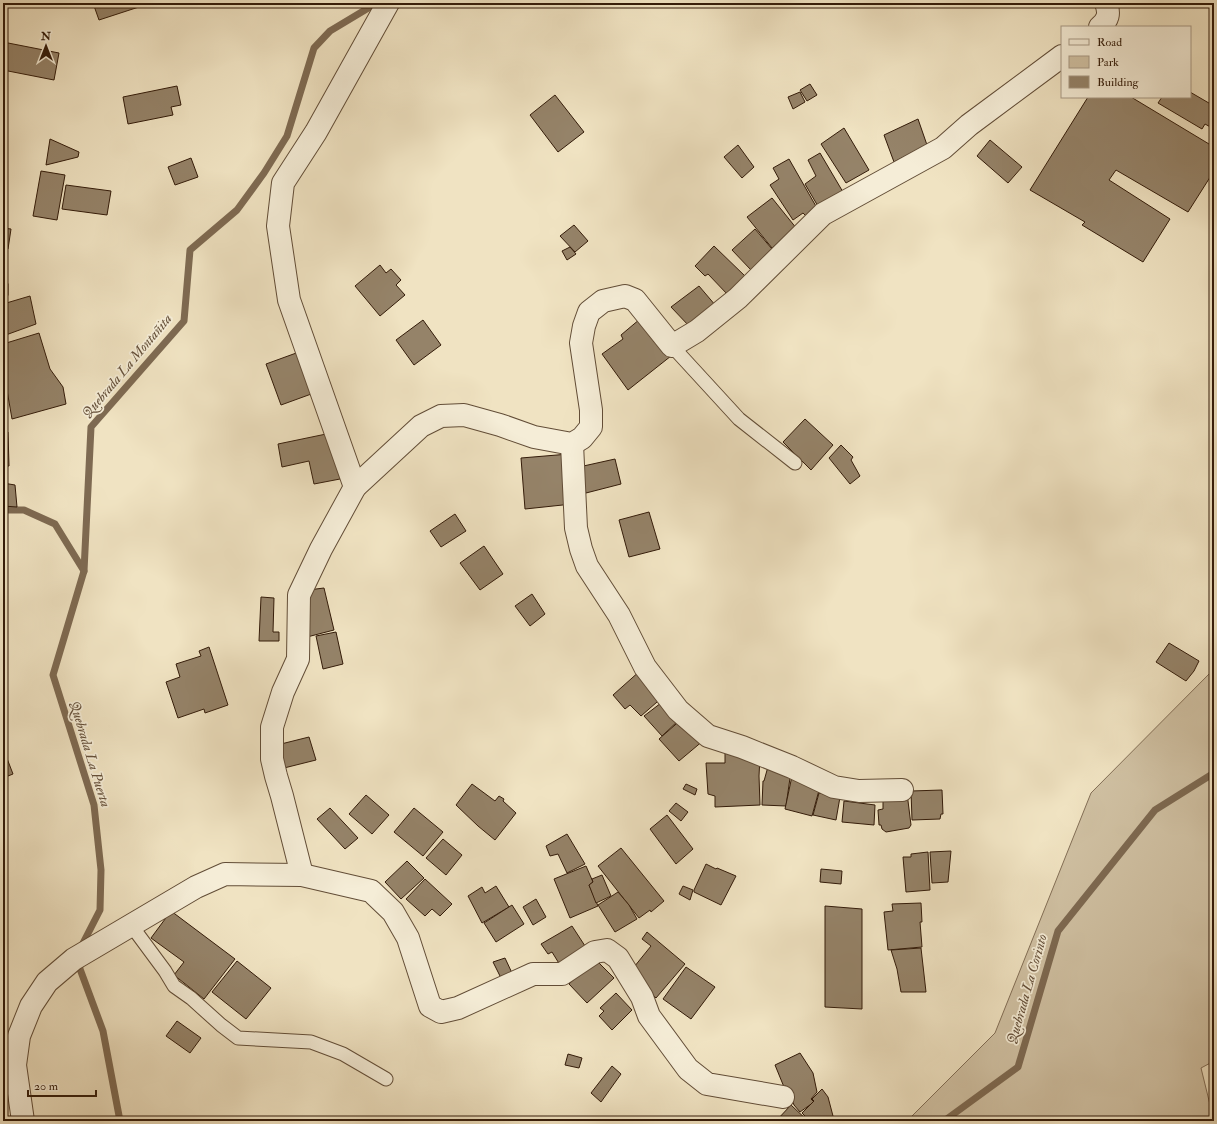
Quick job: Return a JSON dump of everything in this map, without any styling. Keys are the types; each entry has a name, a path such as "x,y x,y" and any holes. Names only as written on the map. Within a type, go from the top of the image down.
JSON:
{"street":[{"path":"355,487 290,300 278,226 283,183 316,132 388,3"},
{"path":"1101,26 1106,21 1108,9 1106,3"},
{"path":"302,875 272,759 272,727 283,692 298,659 299,595 321,549 355,487 421,426 441,416 464,414 534,437 572,444 582,438 591,427 591,410 581,342 584,326 589,312 603,302 625,296 634,300 672,346 698,331 738,298 823,214 943,148 969,126 1061,57"},
{"path":"572,444 576,528 587,566 619,615 646,667 678,710 708,736 742,746 792,766 834,787 859,791 902,790"},
{"path":"23,1121 15,1065 19,1036 31,1006 47,982 79,956 196,887 225,874 302,875 371,891 393,912 408,938 430,1006 441,1012 458,1008 533,974 562,974 594,952 607,950 618,958 642,997 649,1016 688,1069 706,1084 783,1097"}],"lane":[{"path":"672,346 739,419 795,463"},
{"path":"131,925 165,971 174,986 191,998 238,1038 311,1042 343,1054 386,1079"}],"green space":[{"path":"1214,669 1214,1061 1201,1068 1214,1121 907,1121 995,1033 1091,793"}],"building":[{"path":"93,3 147,3 148,4 99,20"},
{"path":"3,42 59,53 54,80 3,70"},
{"path":"810,84 817,95 807,101 800,90"},
{"path":"177,86 181,105 171,107 173,115 128,124 123,97"},
{"path":"800,92 805,102 793,109 788,97"},
{"path":"1191,93 1214,106 1214,129 1205,124 1202,129 1158,103 1161,98 1191,98"},
{"path":"555,95 584,132 558,152 530,115"},
{"path":"1087,98 1133,98 1214,147 1214,171 1188,212 1116,170 1109,180 1170,219 1143,262 1082,225 1085,222 1030,190"},
{"path":"918,119 927,145 894,162 884,135"},
{"path":"844,128 869,170 846,183 821,144"},
{"path":"50,139 79,152 78,157 46,165"},
{"path":"990,140 1022,167 1008,183 977,156"},
{"path":"738,145 754,167 742,178 724,157"},
{"path":"820,153 843,192 819,208 805,184 816,176 808,160"},
{"path":"191,158 198,177 175,185 168,167"},
{"path":"789,159 817,208 806,216 803,213 793,220 770,185 779,179 773,168"},
{"path":"41,171 65,175 57,220 33,216"},
{"path":"66,185 111,191 107,215 62,209"},
{"path":"772,198 797,229 772,248 747,217"},
{"path":"574,225 588,241 575,252 560,236"},
{"path":"3,228 11,229 8,249 3,248"},
{"path":"755,229 772,249 751,270 732,250"},
{"path":"714,246 746,277 728,295 708,274 705,276 695,266"},
{"path":"570,247 576,254 567,260 562,251"},
{"path":"380,265 386,273 391,269 401,280 396,285 405,295 380,316 355,286"},
{"path":"3,284 8,284 8,295 3,295"},
{"path":"699,286 716,306 690,327 671,307"},
{"path":"30,296 36,324 3,336 3,304"},
{"path":"640,319 671,356 628,390 602,354 623,339 621,335"},
{"path":"423,320 441,345 414,365 396,340"},
{"path":"39,333 50,369 63,387 66,404 12,419 3,367 3,344"},
{"path":"299,352 314,393 281,405 266,364"},
{"path":"4,395 4,427 3,427"},
{"path":"805,419 833,445 811,470 783,442"},
{"path":"3,432 8,432 9,466 3,466"},
{"path":"331,433 340,479 314,484 309,461 282,467 278,444"},
{"path":"841,445 853,457 851,460 860,476 850,484 829,458"},
{"path":"569,454 572,504 525,509 521,458"},
{"path":"615,459 621,484 586,493 579,467"},
{"path":"3,483 15,485 17,507 3,506"},
{"path":"649,512 660,549 629,557 619,520"},
{"path":"455,514 466,531 441,547 430,531"},
{"path":"484,546 503,574 480,590 460,563"},
{"path":"324,588 334,630 307,637 308,590"},
{"path":"532,594 545,614 530,626 515,606"},
{"path":"261,597 274,598 273,632 279,632 279,641 259,641"},
{"path":"336,632 343,664 323,669 316,636"},
{"path":"1169,643 1199,661 1194,671 1186,681 1156,662"},
{"path":"209,647 228,705 205,713 204,709 178,718 166,682 180,677 176,664 201,656 199,651"},
{"path":"641,670 665,695 641,716 630,705 625,709 613,695"},
{"path":"661,703 679,720 662,736 644,716"},
{"path":"683,718 704,740 679,761 659,739"},
{"path":"309,737 316,760 284,768 277,745"},
{"path":"3,748 13,774 3,778"},
{"path":"725,749 760,756 760,805 715,807 715,796 708,794 706,763 725,763"},
{"path":"769,763 790,778 786,806 762,805 763,781"},
{"path":"792,776 821,783 812,816 785,809"},
{"path":"472,784 495,801 499,796 504,799 503,801 516,813 495,840 456,805"},
{"path":"686,784 697,789 695,795 683,789"},
{"path":"942,790 943,814 941,814 940,819 912,820 911,791"},
{"path":"819,793 840,797 836,820 813,815"},
{"path":"907,793 911,825 909,828 886,832 882,829 881,825 879,825 878,810 883,809 883,794"},
{"path":"366,795 389,815 372,834 349,814"},
{"path":"844,801 875,805 874,825 842,822"},
{"path":"676,803 688,812 681,821 669,811"},
{"path":"330,808 358,838 345,849 317,819"},
{"path":"414,808 443,832 423,856 394,832"},
{"path":"667,815 693,849 676,864 650,829"},
{"path":"567,834 585,864 567,873 558,854 550,856 546,846"},
{"path":"443,839 462,855 446,875 426,858"},
{"path":"621,848 664,901 651,912 650,910 639,918 598,866"},
{"path":"951,851 948,882 932,883 930,852"},
{"path":"928,852 930,890 906,892 903,857 911,857 911,854"},
{"path":"407,861 424,878 401,899 385,882"},
{"path":"706,864 736,876 721,905 694,892"},
{"path":"586,866 593,882 589,885 598,906 570,918 554,879"},
{"path":"821,869 842,871 841,884 820,882"},
{"path":"602,875 611,896 596,903 589,885 593,882 592,879"},
{"path":"425,879 452,904 440,916 432,909 425,916 406,899"},
{"path":"496,886 509,907 482,923 468,896 482,887 485,893"},
{"path":"683,886 693,890 690,900 679,894"},
{"path":"618,892 629,905 637,919 615,932 598,905"},
{"path":"536,899 546,917 533,925 523,907"},
{"path":"921,903 922,922 920,922 922,947 888,950 884,912 893,911 892,904"},
{"path":"512,905 524,924 496,942 484,923"},
{"path":"825,906 862,909 862,1009 825,1007"},
{"path":"171,911 235,959 204,999 174,975 184,962 151,938"},
{"path":"572,926 587,949 560,965 552,952 548,954 541,944"},
{"path":"647,932 685,964 656,998 630,972 651,946 642,939"},
{"path":"921,948 926,992 901,992 897,969 891,950"},
{"path":"505,958 512,973 501,978 493,962"},
{"path":"595,959 614,978 587,1003 569,984"},
{"path":"237,961 271,988 246,1019 212,992"},
{"path":"686,967 715,987 691,1019 663,999"},
{"path":"616,993 632,1010 612,1030 599,1016 604,1011 600,1008"},
{"path":"177,1021 201,1038 190,1053 166,1036"},
{"path":"800,1053 813,1073 817,1092 811,1099 814,1102 800,1112 794,1105 786,1086 784,1087 775,1065"},
{"path":"568,1054 582,1058 579,1068 565,1065"},
{"path":"612,1066 621,1074 601,1102 591,1093"},
{"path":"822,1089 828,1097 833,1116 829,1121 810,1121 802,1113 814,1101 812,1099"},
{"path":"791,1105 808,1121 776,1121"}],"waterway":[{"name":"Quebrada La Montañita","path":"84,571 91,427 184,321 190,250 237,210 264,173 287,136 314,48 330,31 370,7"},
{"name":"Quebrada La Puerta","path":"3,510 24,510 55,524 84,571 53,675 94,805 101,870 100,910 80,949"},
{"name":"Quebrada La Corinto","path":"944,1121 1018,1067 1058,931 1155,810 1214,773"},
{"name":"Quebrada La Puerta","path":"79,959 80,969 103,1031 120,1121"}]}
